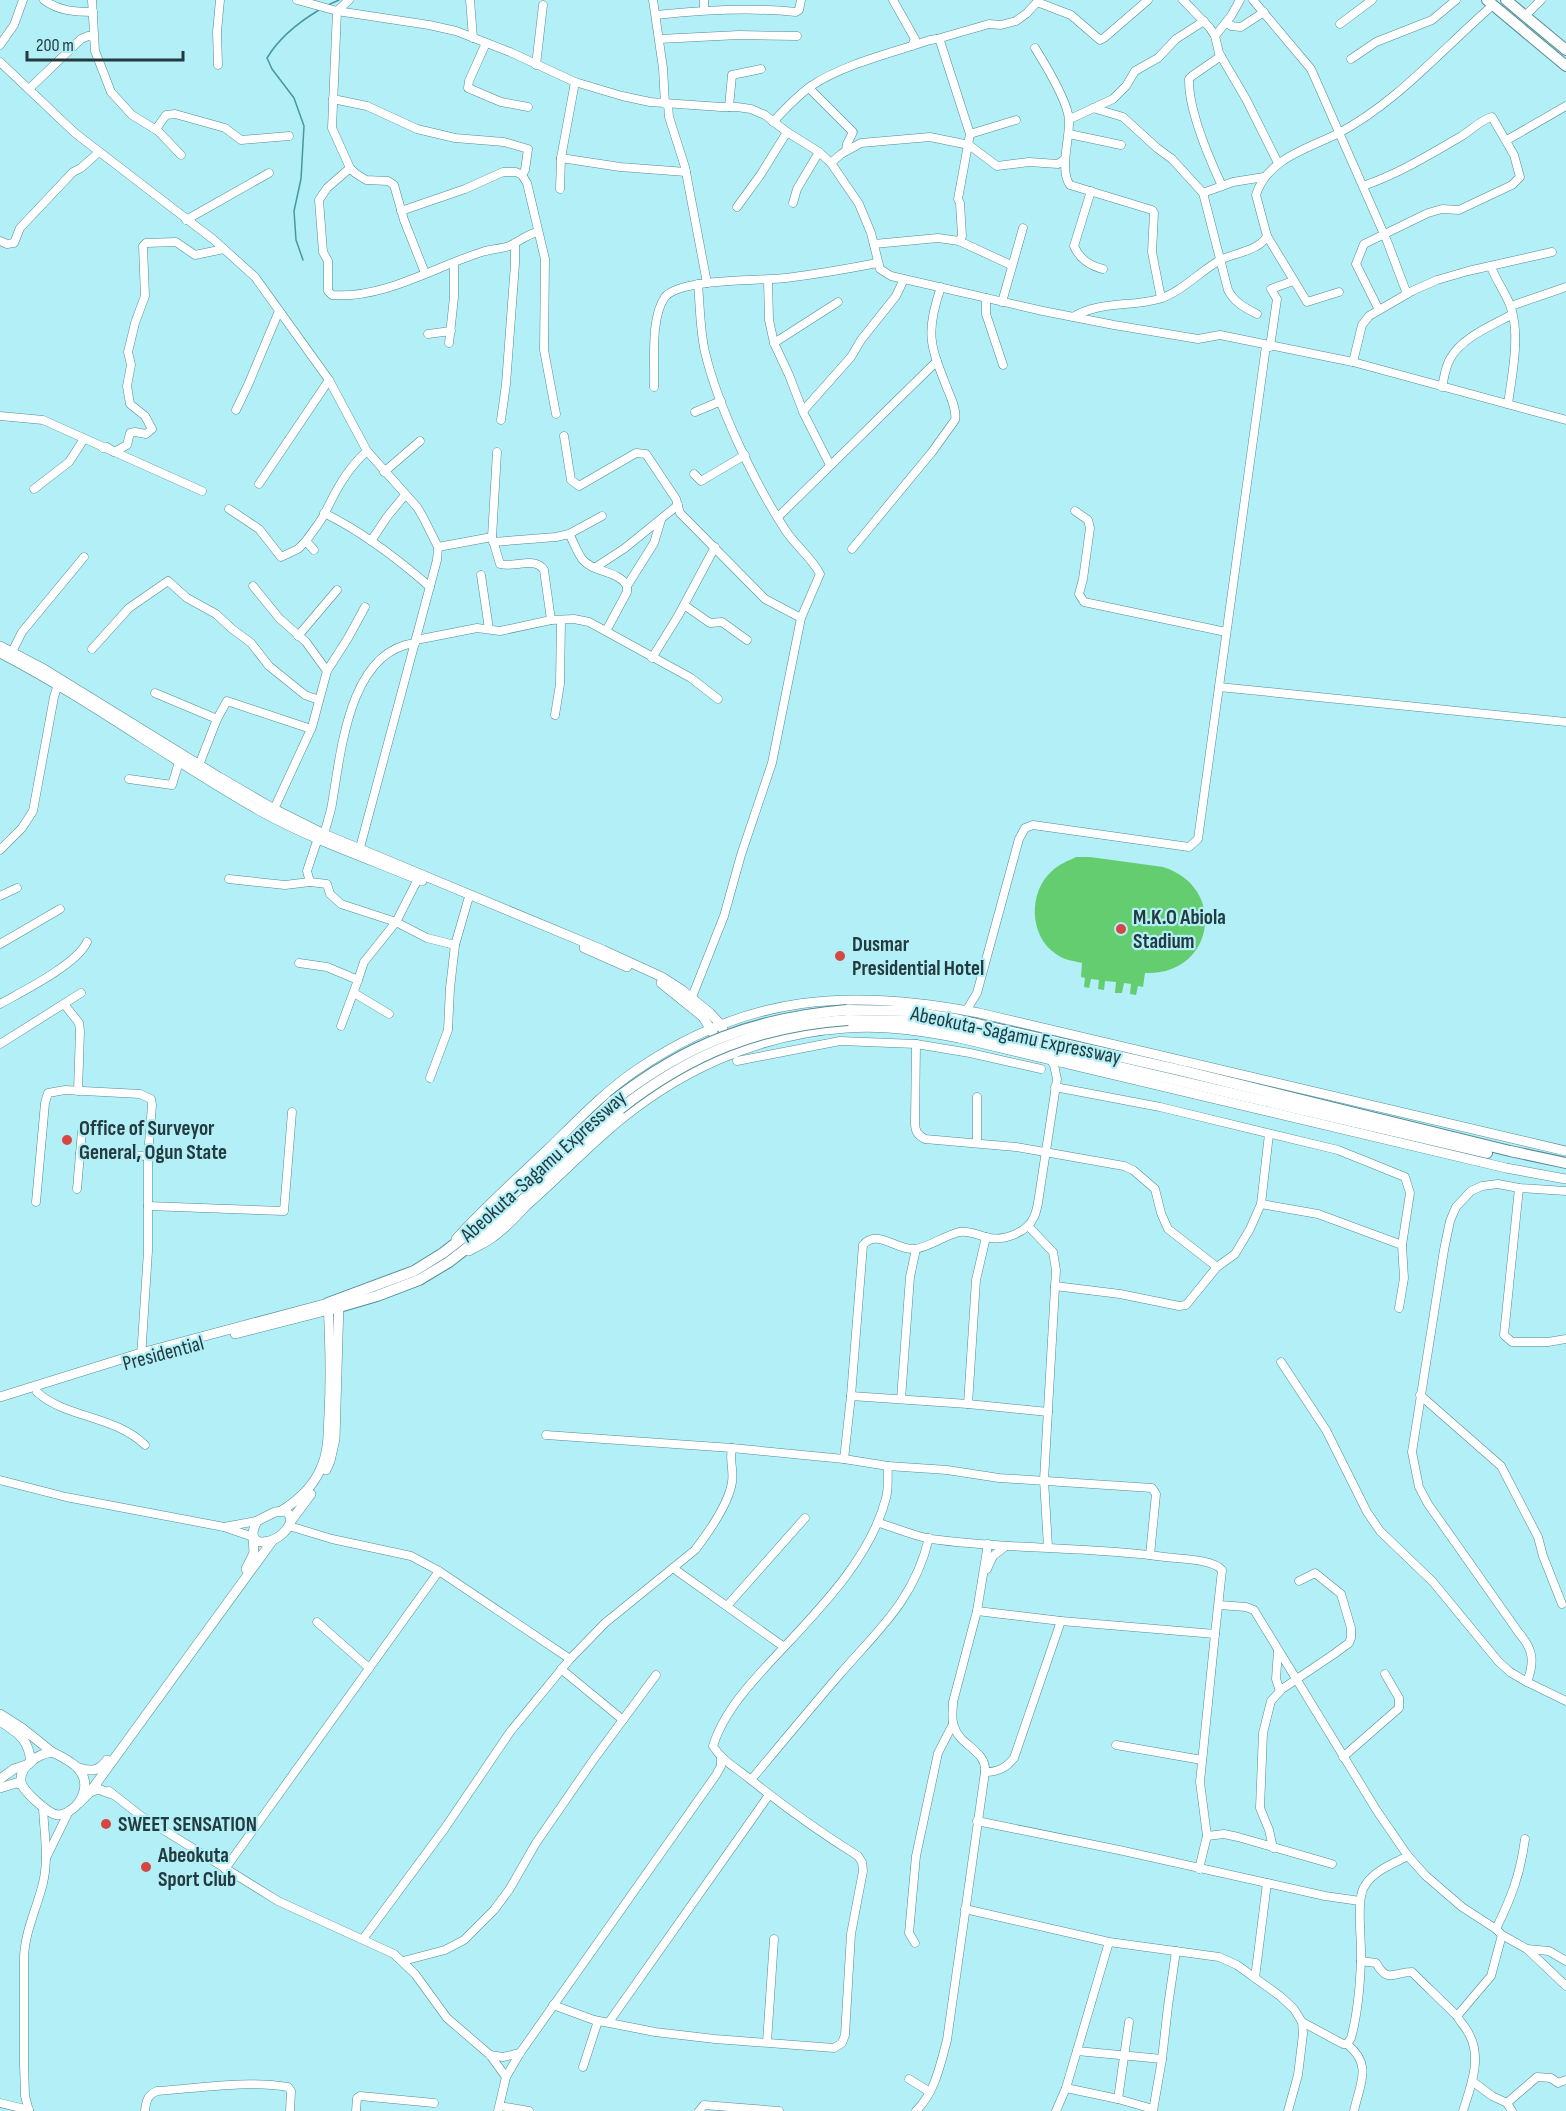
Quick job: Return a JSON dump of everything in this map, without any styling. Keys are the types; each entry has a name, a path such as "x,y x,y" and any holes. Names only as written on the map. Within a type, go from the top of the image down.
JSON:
{"highway":[{"path":"1506,0 1566,50"},
{"path":"1490,2 1566,66"},
{"name":"Abeokuta-Sagamu Expressway","path":"334,1305 446,1258 483,1222 659,1067 721,1036 790,1017 907,1011 944,1017 1509,1154 1566,1170"},
{"name":"Abeokuta-Sagamu Expressway","path":"1509,1154 1566,1163"}],"main road":[{"path":"0,646 321,837"},
{"path":"0,653 19,658"},
{"path":"59,682 180,762 265,813 662,977 692,997 721,1025 735,1057"},
{"path":"359,851 418,879 573,943 659,982 703,1017 722,1056"},
{"path":"446,1258 476,1217 597,1102 633,1072 710,1028 778,1007 823,1000 872,999 912,1002 979,1013 1506,1167 1566,1179"},
{"path":"446,1258 494,1237 606,1132 639,1104 670,1083 722,1056 735,1057 780,1038 847,1028 919,1031 1070,1063 1566,1151"},
{"path":"0,1397 141,1355 334,1305"},
{"path":"0,1714 80,1770 91,1772 98,1770 104,1764 246,1569 254,1553 253,1531 257,1521 303,1496 317,1476 325,1459 328,1436 334,1305"},
{"path":"0,1788 16,1783 21,1784 43,1807 57,1815 69,1811 79,1803 97,1783 273,1540 290,1524 322,1479 333,1450 334,1305"},
{"name":"Presidential","path":"0,1403 141,1355"},
{"path":"281,1510 289,1513 290,1524"},
{"path":"254,1537 257,1541 264,1543 273,1540"},
{"path":"0,1722 25,1740 28,1745 29,1763 21,1784"},
{"path":"0,1779 40,1755 52,1752"},
{"path":"79,1803 85,1788 80,1770"},
{"path":"90,1792 98,1789 112,1794"}],"street":[{"path":"0,45 14,25 24,0"},
{"path":"44,0 53,6 71,12 93,12"},
{"path":"92,0 93,37 97,60 107,84 117,100 132,115 156,129 181,155"},
{"path":"218,65 217,32 220,0"},
{"path":"297,0 325,9 441,27 510,52 575,82 622,96 666,104 751,109 765,115 819,152 831,163 859,204 872,233 880,269 891,276 1073,317 1198,339 1220,335 1353,362 1566,420"},
{"path":"349,0 337,11 332,128 350,168 366,180 388,181 394,185 401,211 425,273"},
{"path":"470,0 473,38"},
{"path":"654,0 666,104 686,172 702,284 704,350 721,401 745,455 787,532 820,574 801,618 772,764 724,916 692,997"},
{"path":"704,0 704,10"},
{"path":"656,15 704,10 755,9 796,12 799,10 801,0"},
{"path":"894,0 915,39 912,46"},
{"path":"773,122 809,88 849,68 912,46 989,24 1000,25 1016,21 1038,1 1071,15 1100,40 1148,0"},
{"path":"1183,0 1215,36 1221,56 1246,99 1278,163"},
{"path":"1215,36 1240,0"},
{"path":"1253,0 1311,69 1384,234 1407,294"},
{"path":"1340,24 1372,0"},
{"path":"1351,59 1376,42 1432,20 1456,0"},
{"path":"1525,16 1541,0"},
{"path":"1338,292 1306,302 1267,236 1256,195 1264,177 1278,163 1338,133 1377,108 1416,78 1490,2"},
{"path":"536,65 543,5"},
{"path":"1227,21 1231,26 1241,27 1264,12"},
{"path":"1070,119 1113,99 1126,86 1135,71 1158,58 1176,39 1204,21"},
{"path":"659,39 739,35 797,36"},
{"path":"29,89 81,39 88,36 93,37"},
{"path":"937,39 940,41 970,134 958,199 962,236 959,241"},
{"path":"486,43 468,88 501,102 528,107"},
{"path":"1035,48 1048,68 1070,119 1065,159 1067,180 1070,185 1152,210 1154,213 1152,252 1161,298"},
{"path":"1221,56 1192,76 1189,79 1189,85 1195,115 1222,186"},
{"path":"0,62 75,133 224,249 255,278 329,380 367,451 423,517 438,547 437,560 416,641 359,851"},
{"path":"729,107 732,75 761,69"},
{"path":"560,189 561,158 575,82"},
{"path":"809,88 853,132 846,144 846,151"},
{"path":"333,99 367,106 417,129 455,138 504,142 528,149 521,172 527,183 545,260 544,350 556,414"},
{"path":"1507,140 1566,106"},
{"path":"1093,108 1123,117 1156,148 1172,159 1203,193 1231,296 1242,306 1257,314"},
{"path":"156,129 166,115 175,114 225,128 242,140 289,136"},
{"path":"1363,186 1412,165 1492,117 1507,140 1520,177 1517,181 1459,210 1442,209 1428,213 1364,244 1356,264 1379,310"},
{"path":"970,134 1016,120"},
{"path":"737,207 787,132"},
{"path":"1069,134 1121,145"},
{"path":"831,163 861,143 930,136 969,145 997,166 1029,162 1058,164 1065,159"},
{"path":"0,241 7,244 14,243 20,228 73,172 99,152"},
{"path":"793,204 796,189 819,152"},
{"path":"561,158 620,167 686,172"},
{"path":"350,168 327,188 319,200 323,252 328,261 328,291 332,295 371,292 515,243 538,232"},
{"path":"401,211 465,189 503,172 521,172"},
{"path":"186,220 269,173"},
{"path":"1203,193 1222,186 1264,177"},
{"path":"1091,191 1074,246 1082,258 1103,269"},
{"path":"1002,302 1023,228"},
{"path":"1073,317 1083,311 1161,298 1220,261 1261,244 1267,236"},
{"path":"874,244 938,238 959,241 1011,265"},
{"path":"103,448 107,447 114,452 128,446 130,433 146,434 152,429 145,416 130,404 127,386 131,365 128,352 145,296 142,246 146,243 176,242 195,255 224,249"},
{"path":"501,420 515,243"},
{"path":"1353,362 1362,325 1369,316 1407,294 1437,280 1552,252"},
{"path":"450,343 454,262"},
{"path":"654,387 655,332 662,303 670,293 702,284 768,280 877,263"},
{"path":"1491,267 1510,306 1515,336 1508,404"},
{"path":"803,411 851,357 861,340 896,296 904,279"},
{"path":"768,280 769,320 774,343 803,411 830,465"},
{"path":"966,1011 977,993 1019,839 1026,828 1033,825 1189,847 1198,839 1226,632 1277,299 1271,289 1293,280"},
{"path":"852,549 932,452 955,420 954,408 937,361 931,334 931,322 941,287"},
{"path":"1510,306 1552,294 1566,287"},
{"path":"986,298 986,314 1003,365"},
{"path":"774,343 838,302"},
{"path":"236,410 249,385 279,312"},
{"path":"1442,387 1450,359 1457,349 1489,326 1511,315"},
{"path":"428,334 451,332"},
{"path":"778,516 937,361"},
{"path":"259,484 329,380"},
{"path":"695,412 721,401"},
{"path":"0,416 43,420 202,491"},
{"path":"564,436 571,480 579,486 636,453 646,454 670,489 680,513 765,599 801,618"},
{"path":"34,489 69,462 84,440"},
{"path":"384,472 420,441"},
{"path":"229,509 259,529 281,557 298,549 306,541 338,486 355,462 367,451"},
{"path":"497,452 493,539 500,564 506,566 536,563 541,565 544,570 550,620"},
{"path":"694,474 701,481 745,455"},
{"path":"371,541 405,495"},
{"path":"596,567 625,548 678,505"},
{"path":"1075,511 1088,520 1090,528 1079,594 1084,602 1226,632"},
{"path":"324,513 346,524 371,541 430,587"},
{"path":"438,547 493,539 556,537 569,534 602,516"},
{"path":"606,631 627,592 627,586 654,543 662,519"},
{"path":"569,534 583,560 619,577 627,586"},
{"path":"306,541 314,550"},
{"path":"652,658 715,547"},
{"path":"19,658 22,632 84,557"},
{"path":"481,574 489,629"},
{"path":"92,649 129,609 168,581 187,598 216,614 254,646 269,666 305,695 319,700"},
{"path":"253,586 279,618 306,642 327,671"},
{"path":"298,636 337,590"},
{"path":"684,605 710,623 722,622 747,640"},
{"path":"274,809 311,729 327,671 365,607"},
{"path":"310,882 308,871 333,801 337,769 353,703 367,674 394,648 461,630 477,628 500,631 550,620 574,619 589,622 691,678 718,699"},
{"path":"555,715 560,684 561,620"},
{"path":"0,850 22,828 33,811 59,682"},
{"path":"1219,687 1566,722"},
{"path":"155,693 217,718"},
{"path":"199,765 217,718 229,701 311,729"},
{"path":"129,779 172,785 180,762"},
{"path":"229,879 285,885 310,882 327,884 330,894 341,904 396,922 427,938 455,945"},
{"path":"341,1026 364,962 396,922 418,879"},
{"path":"0,896 17,888"},
{"path":"430,1078 448,1030 455,945 468,900"},
{"path":"0,944 60,909"},
{"path":"0,1004 70,962 83,950 87,942"},
{"path":"299,963 327,967 358,980"},
{"path":"0,1044 81,993"},
{"path":"354,993 389,1014"},
{"path":"977,993 979,1013"},
{"path":"64,1004 79,1023 81,1031 78,1091"},
{"path":"735,1057 840,1041 916,1044 1041,1069"},
{"path":"916,1044 915,1131 925,1139 977,1142 1124,1166 1133,1170 1155,1189 1168,1229 1217,1267"},
{"path":"844,1459 863,1245 868,1239 875,1238 916,1249 959,1232 970,1232 986,1237 1004,1237 1028,1226 1034,1217 1038,1203 1056,1083 1054,1065 1049,1058"},
{"path":"1056,1083 1070,1063"},
{"path":"1056,1083 1338,1150 1405,1177 1410,1193 1402,1245 1404,1278 1399,1308"},
{"path":"36,1202 45,1103 48,1093 78,1091 148,1097 152,1105 148,1156 148,1251 141,1355"},
{"path":"977,1097 977,1142"},
{"path":"148,1206 284,1211 292,1112"},
{"path":"77,1190 82,1131"},
{"path":"1055,1286 1120,1294 1179,1306 1186,1305 1217,1267 1235,1254 1243,1242 1261,1204 1269,1134"},
{"path":"80,1153 148,1156"},
{"path":"1527,1682 1531,1665 1530,1646 1428,1504 1419,1487 1412,1452 1448,1231 1456,1207 1471,1191 1482,1186 1498,1184 1519,1188 1566,1191"},
{"path":"1519,1188 1504,1335 1512,1342 1548,1342 1566,1339"},
{"path":"1261,1204 1318,1214 1402,1245"},
{"path":"1028,1226 1053,1251 1056,1270 1044,1480 1048,1547"},
{"path":"968,1404 976,1280 986,1237"},
{"path":"901,1399 910,1277 916,1249"},
{"path":"1281,1362 1326,1430 1366,1512 1380,1531 1433,1582 1509,1672 1566,1701"},
{"path":"37,1392 49,1401 127,1430 145,1445"},
{"path":"1420,1395 1501,1466 1538,1537 1543,1557 1562,1604"},
{"path":"851,1396 1048,1412"},
{"path":"546,1435 732,1448 844,1459 888,1466 947,1470 999,1478 1152,1488 1156,1494 1150,1555"},
{"path":"363,1939 445,1828 510,1732 561,1669 606,1623 695,1550 707,1535 732,1482 730,1458 732,1448"},
{"path":"553,2005 598,2021 655,2032 834,2048 842,2043 845,2035 851,1934 863,1870 862,1862 858,1856 814,1829 720,1757 713,1746 721,1725 741,1695 834,1590 879,1522 887,1495 888,1466"},
{"path":"0,1480 66,1497 224,1527 254,1537"},
{"path":"727,1606 805,1518"},
{"path":"224,1527 257,1521"},
{"path":"879,1522 929,1538 1006,1546 1150,1555 1216,1564 1222,1570 1200,1782 1207,1836 1199,1869"},
{"path":"290,1524 332,1539 411,1556 439,1571 570,1659"},
{"path":"751,1780 894,1614 912,1586 925,1555 929,1538"},
{"path":"915,1942 909,1933 916,1856 938,1753 953,1724 953,1702 977,1611 988,1544"},
{"path":"981,1581 993,1556 1006,1546"},
{"path":"673,1568 784,1647"},
{"path":"225,1869 439,1571"},
{"path":"1273,1848 1260,1808 1263,1733 1271,1701 1296,1678 1349,1643 1351,1638 1351,1628 1341,1594 1315,1573 1299,1581"},
{"path":"1219,1605 1246,1607 1254,1610 1343,1757 1408,1856 1462,1907 1502,1935 1527,1948 1566,1986"},
{"path":"977,1611 1061,1621 1215,1634"},
{"path":"985,1772 1001,1770 1008,1766 1014,1758 1061,1621"},
{"path":"317,1622 369,1668"},
{"path":"1278,1650 1276,1679 1280,1691"},
{"path":"561,1669 623,1720"},
{"path":"1343,1757 1399,1708 1399,1698 1385,1674"},
{"path":"403,1961 445,1950 464,1940 494,1910 509,1890 536,1843 656,1675"},
{"path":"916,2111 930,2092 938,2075 947,2040 976,1821 985,1772 985,1764 981,1755 963,1741 953,1724"},
{"path":"1116,1745 1202,1760"},
{"path":"529,2111 499,2108 506,2077 553,2005 716,1775 721,1766 720,1757"},
{"path":"80,1770 141,1816 278,1901 394,1954 415,1974 447,2018 490,2055 506,2077"},
{"path":"609,2022 769,1795"},
{"path":"43,1807 49,1844"},
{"path":"0,2103 29,2110 25,2096 24,2063 25,1944 43,1882 49,1844 69,1811"},
{"path":"976,1821 1360,1902"},
{"path":"1207,1836 1224,1834 1332,1864"},
{"path":"1496,1929 1511,1899 1520,1870 1525,1839"},
{"path":"1347,2044 1355,2022 1360,1995 1360,1902 1364,1886 1382,1869 1408,1856"},
{"path":"1255,1978 1267,1883"},
{"path":"966,1909 1109,1942 1219,1957 1237,1965 1294,2010 1302,2022 1355,2050 1363,2064 1362,2079 1354,2111"},
{"path":"1456,2016 1491,1976 1502,1935"},
{"path":"766,2042 774,1939"},
{"path":"1056,2111 1066,2088 1109,1942"},
{"path":"1527,1948 1549,1951 1566,1961"},
{"path":"1066,2088 1118,2099 1153,2110 1176,1952"},
{"path":"1361,1961 1376,1963 1382,1973 1387,1976 1412,1972 1456,2016 1471,2037 1476,2060 1463,2111"},
{"path":"583,2067 598,2021"},
{"path":"1118,2099 1129,2022"},
{"path":"1288,2111 1298,2074 1303,2034 1302,2022"},
{"path":"1077,2052 1162,2059"},
{"path":"490,2055 503,2057 520,2053"},
{"path":"1507,2103 1537,2077 1551,2078 1558,2083 1566,2080"},
{"path":"909,2079 930,2092"},
{"path":"1472,2081 1492,2096 1507,2103 1512,2111"},
{"path":"145,2111 146,2100 150,2094 158,2091 268,2084 288,2087 291,2091 290,2111"},
{"path":"356,2111 357,2098 360,2096 434,2103"},
{"path":"418,2111 419,2101"},
{"path":"699,2111 704,2105 779,2111"}],"green space":[{"name":"M.K.O Abiola Stadium","path":"1076,857 1163,867 1184,877 1197,892 1204,910 1205,929 1199,946 1186,961 1169,970 1145,973 1143,987 1138,986 1136,995 1130,994 1131,984 1124,983 1122,993 1115,993 1116,982 1105,981 1104,990 1098,989 1099,980 1091,979 1089,988 1084,987 1085,978 1081,977 1082,963 1062,958 1047,946 1041,936 1035,914 1039,890 1044,880 1058,866"}],"waterway":[{"path":"328,5 339,0"},
{"path":"303,260 296,240 294,211 301,179 304,126 294,98 272,69 267,58 290,31 319,10"}],"place":[{"name":"M.K.O Abiola Stadium","path":"1121,929"},
{"name":"Dusmar Presidential Hotel","path":"840,956"},
{"name":"Office of Surveyor General, Ogun State","path":"67,1140"},
{"name":"SWEET SENSATION","path":"106,1824"},
{"name":"Abeokuta Sport Club","path":"146,1867"}]}
